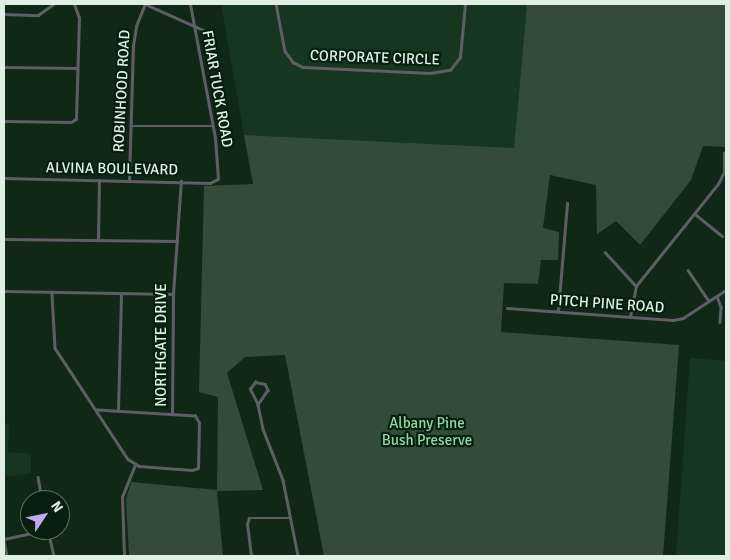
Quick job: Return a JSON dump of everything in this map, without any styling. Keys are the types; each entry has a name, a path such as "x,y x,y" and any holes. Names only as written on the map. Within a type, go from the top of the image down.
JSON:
{"street":[{"path":"4,14 38,15 54,4"},
{"path":"4,121 74,121 79,18 74,4"},
{"path":"145,4 210,33"},
{"name":"ROBINHOOD ROAD","path":"129,180 135,34 145,4"},
{"name":"FRIAR TUCK ROAD","path":"190,4 213,126 219,164 218,179"},
{"name":"CORPORATE CIRCLE","path":"276,4 285,51 293,62 303,67 430,73 450,70 460,57 465,4"},
{"path":"4,67 77,68"},
{"path":"132,126 213,126"},
{"path":"630,317 636,286 723,176 724,153"},
{"name":"ALVINA BOULEVARD","path":"4,178 210,183 218,179"},
{"path":"98,239 99,180"},
{"name":"NORTHGATE DRIVE","path":"135,464 192,470 198,468 198,420 192,415 172,414 173,294 181,181"},
{"path":"558,312 567,203"},
{"path":"694,214 722,236"},
{"path":"4,238 177,241"},
{"path":"605,252 636,286"},
{"path":"688,270 709,301"},
{"name":"PITCH PINE ROAD","path":"507,308 678,320 726,290"},
{"path":"4,291 52,294 173,294"},
{"path":"52,294 54,348 135,464 122,497 124,556"},
{"path":"118,410 121,294"},
{"path":"717,296 720,322"},
{"path":"258,405 268,390 258,381 250,389 258,405 262,429 283,480 298,556"},
{"path":"97,410 172,414"},
{"path":"38,477 40,490"},
{"path":"251,556 247,524 249,518 291,518"},
{"path":"7,556 4,540 20,536"},
{"path":"50,540 54,556"}],"shaded area":[{"path":"221,4 527,4 514,148 244,135"},
{"path":"690,358 726,361 726,556 676,556"},
{"path":"4,422 9,425 8,452 31,454 31,473 4,477"}],"green space":[{"name":"Albany Pine Bush Preserve","path":"527,4 726,4 726,147 703,146 691,180 640,245 616,221 597,234 596,185 550,175 543,228 559,232 558,260 541,260 538,284 504,283 501,332 679,345 663,556 324,556 285,355 245,357 227,373 263,490 217,491 223,556 129,556 126,499 131,482 217,490 218,397 199,392 204,186 253,184 244,135 514,148"}]}
